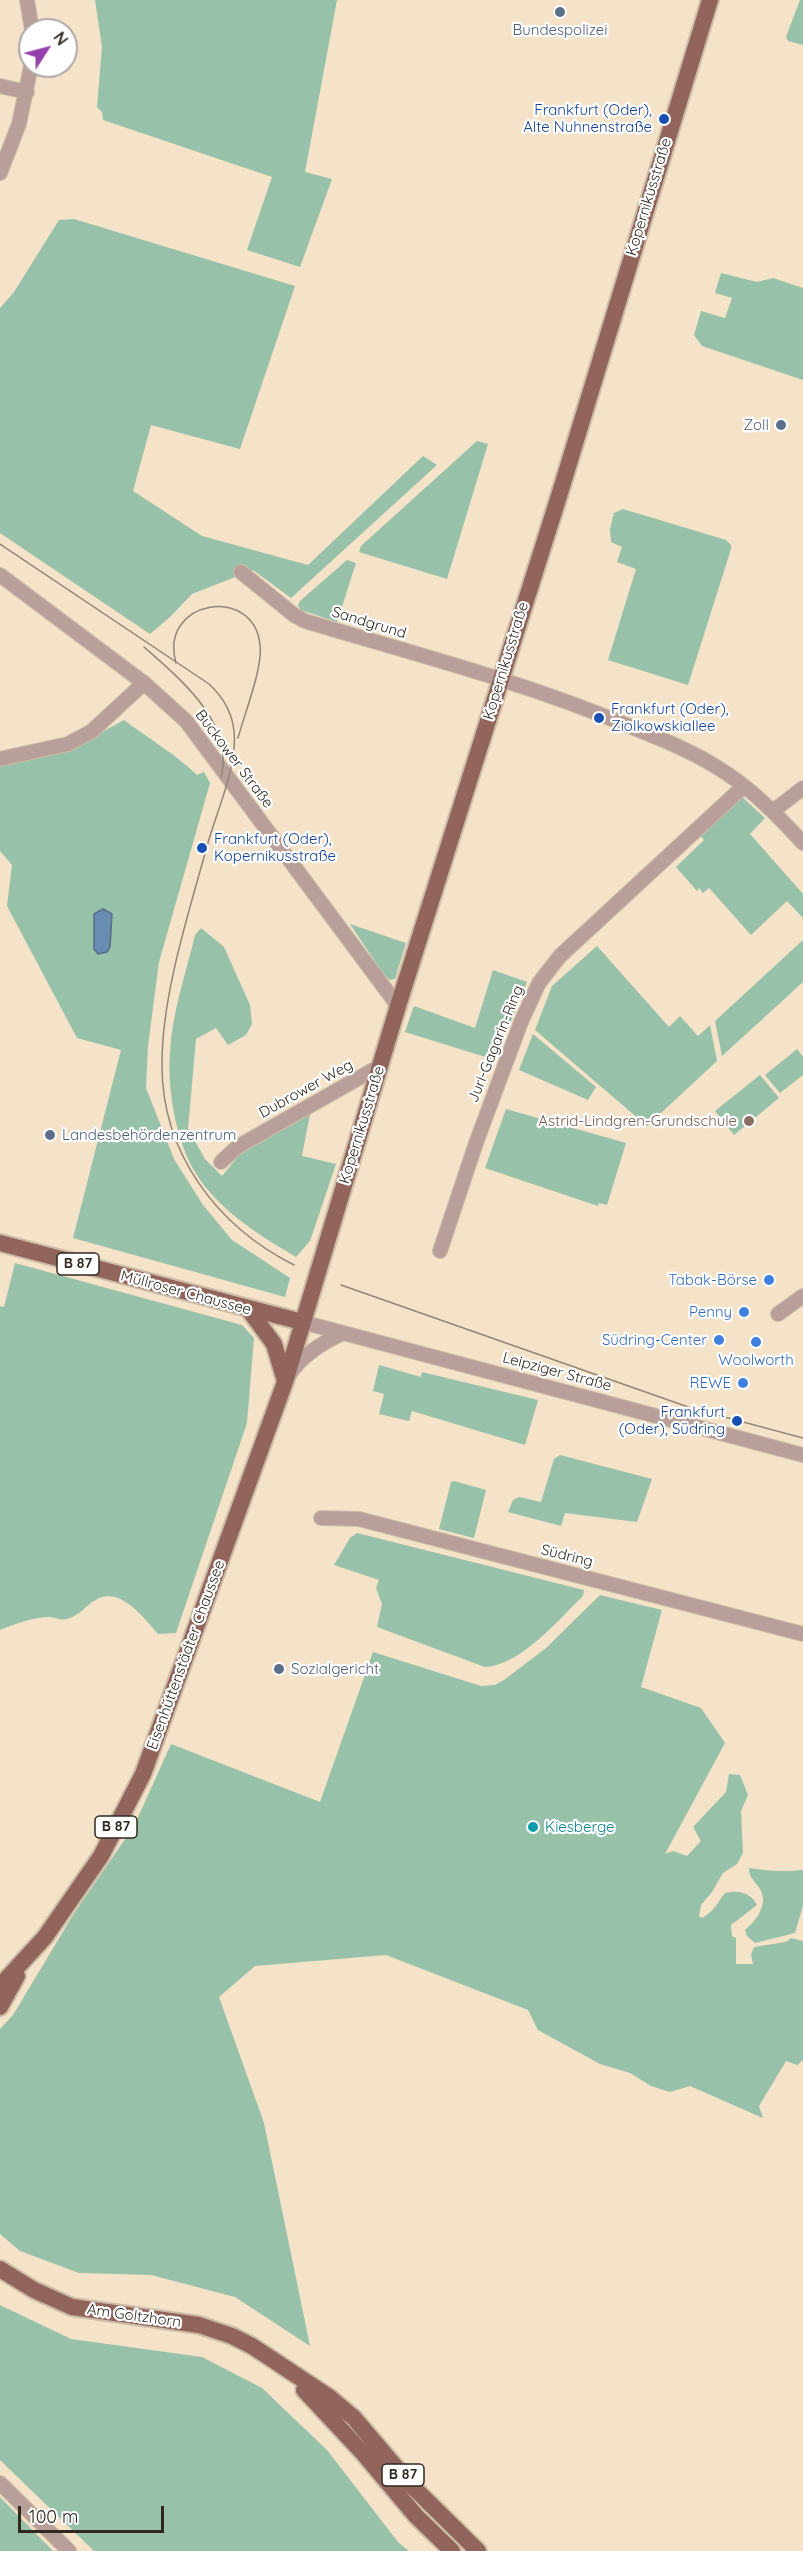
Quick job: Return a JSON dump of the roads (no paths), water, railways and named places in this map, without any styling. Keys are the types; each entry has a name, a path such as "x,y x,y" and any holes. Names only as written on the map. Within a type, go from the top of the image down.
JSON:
{"main road":[{"name":"Kopernikusstraße","path":"302,1322 398,1006 559,496 710,0"},
{"name":"Müllroser Chaussee","path":"0,1243 249,1310 302,1322"},
{"path":"249,1310 274,1344 285,1382"},
{"name":"Eisenhüttenstädter Chaussee","path":"0,1986 45,1936 101,1856 143,1774 285,1382 302,1322"},
{"name":"Eisenhüttenstädter Chaussee","path":"0,2007 22,1964"},
{"name":"Am Goltzhorn","path":"0,2269 43,2295 72,2307 199,2325 232,2336 271,2358 354,2418 411,2485 478,2551"},
{"name":"Am Goltzhorn","path":"271,2358 321,2406 416,2516 452,2551"}],"street":[{"path":"27,0 30,18"},
{"path":"0,173 19,124 29,78"},
{"path":"0,86 27,92"},
{"name":"Sandgrund","path":"241,572 304,621 501,680 594,712 675,745 727,773 744,786 773,811 803,843"},
{"name":"Buckower Straße","path":"0,575 144,683 186,721 398,1006"},
{"path":"0,759 68,744 92,730 144,683"},
{"name":"Juri-Gagarin-Ring","path":"440,1251 501,1073 539,983 560,956 744,786"},
{"path":"773,811 803,788"},
{"name":"Dubrower Weg","path":"221,1162 237,1147 380,1066"},
{"path":"778,1314 803,1296"},
{"name":"Leipziger Straße","path":"302,1322 803,1455"},
{"path":"285,1382 297,1364 326,1341 343,1333"},
{"name":"Südring","path":"321,1518 359,1519 803,1634"},
{"path":"0,2483 69,2551"}],"water":[{"path":"103,909 112,914 110,947 107,952 98,954 94,949 94,914"}],"tram line":[{"path":"0,544 209,684 229,711 234,731 233,760 177,956 166,1011 162,1063 164,1096 171,1127 183,1156 199,1183 218,1208 266,1249 294,1265"},
{"path":"176,663 174,642 181,625 193,614 209,608 226,607 242,613 254,626 260,645 259,666 238,738"},
{"path":"144,647 201,703 212,720 220,738 223,757 221,777"},
{"path":"341,1285 691,1408 803,1438"}],"place":[{"name":"Bundespolizei","path":"560,12"},
{"name":"Frankfurt (Oder), Alte Nuhnenstraße","path":"664,119"},
{"name":"Zoll","path":"781,425"},
{"name":"Frankfurt (Oder), Ziolkowskiallee","path":"599,718"},
{"name":"Frankfurt (Oder), Kopernikusstraße","path":"202,848"},
{"name":"Astrid-Lindgren-Grundschule","path":"749,1121"},
{"name":"Landesbehördenzentrum","path":"50,1135"},
{"name":"Tabak-Börse","path":"769,1280"},
{"name":"Penny","path":"744,1312"},
{"name":"Südring-Center","path":"719,1340"},
{"name":"Woolworth","path":"756,1342"},
{"name":"REWE","path":"743,1383"},
{"name":"Frankfurt (Oder), Südring","path":"737,1421"},
{"name":"Sozialgericht","path":"279,1669"},
{"name":"Kiesberge","path":"533,1827"}]}
